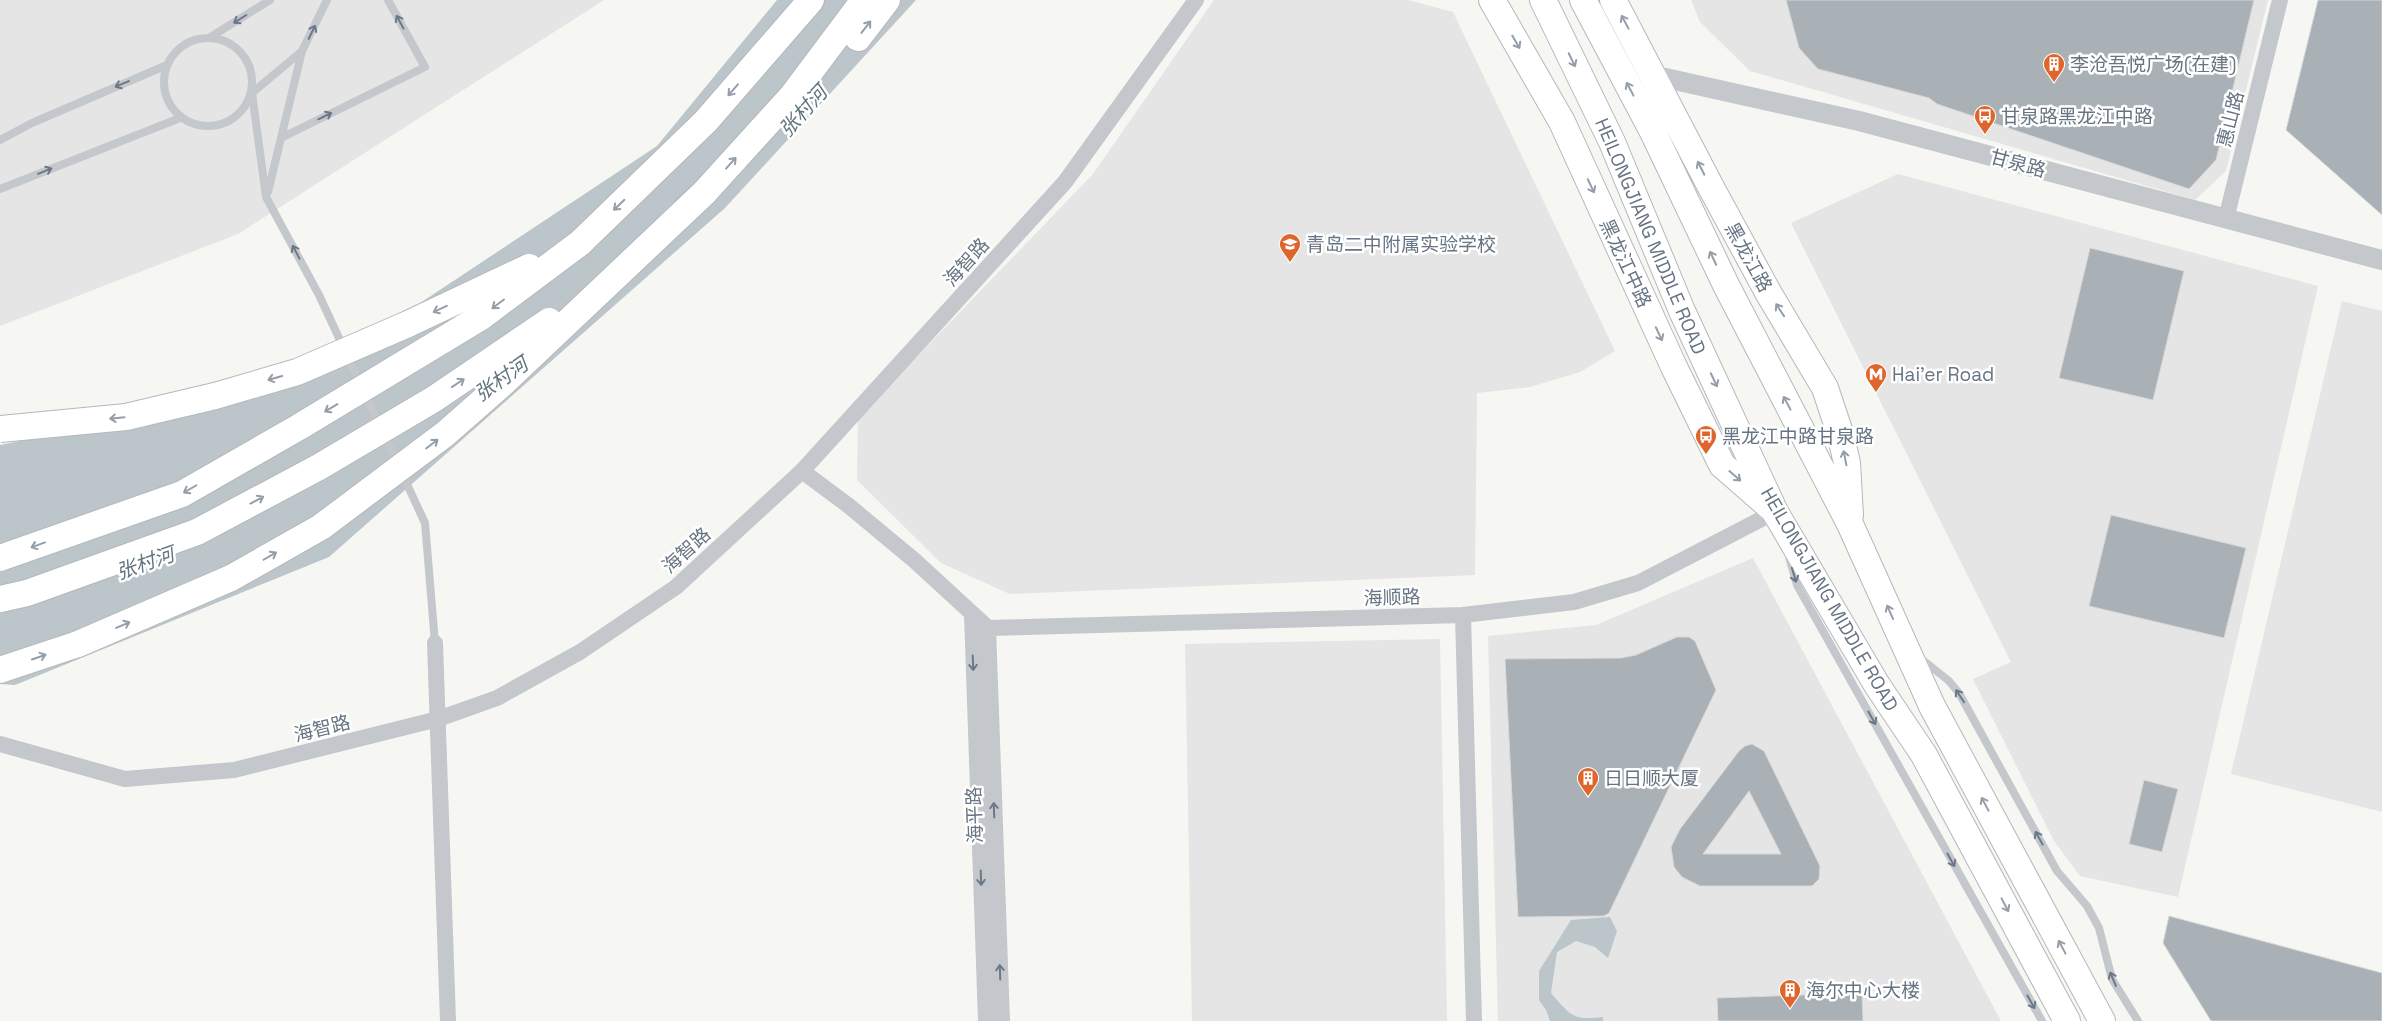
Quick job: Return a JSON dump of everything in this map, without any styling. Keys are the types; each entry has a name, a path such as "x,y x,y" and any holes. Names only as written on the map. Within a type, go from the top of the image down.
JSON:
{"highway":[{"path":"751,70 797,0"},
{"path":"0,558 182,494 299,428 481,317 580,244 706,121 811,0"},
{"path":"0,670 78,644 231,578 321,527 452,427 503,383 704,193 792,96 864,0"},
{"path":"792,96 857,39 887,0"},
{"name":"黑龙江中路","path":"1492,0 1562,122 1674,367 1722,465 1775,512"},
{"name":"HEILONGJIANG MIDDLE ROAD","path":"1543,0 1612,142 1682,311 1775,512 1877,686 1924,755 2067,1021"},
{"name":"HEILONGJIANG MIDDLE ROAD","path":"1583,0 1653,132 1726,285 1850,524 1932,706 2102,1021"},
{"name":"黑龙江路","path":"1614,0 1769,294 1825,388 1840,433 1847,463 1850,524"},
{"path":"0,599 27,593 197,532 319,467 434,400 549,321 704,193"},
{"path":"0,429 126,417 215,396 297,372 408,324 580,244"}],"street":[{"name":"海智路","path":"0,744 125,779 234,770 438,719 497,698 580,652 668,592 802,471 1066,182 1196,0"},
{"name":"惠山路","path":"2226,219 2280,0"},
{"name":"甘泉路","path":"1652,75 1859,121 2382,260"},
{"path":"802,471 849,506 914,560 988,628"},
{"name":"海顺路","path":"988,628 1463,615 1574,602 1638,583 1775,512"},
{"name":"海平路","path":"972,614 986,1021"},
{"path":"1463,615 1474,1021"},
{"name":"海平路","path":"988,628 1002,1021"},
{"path":"435,644 448,1021"}],"lane":[{"path":"209,38 270,0"},
{"path":"266,197 302,51 327,0"},
{"path":"281,138 425,68 388,0"},
{"path":"302,51 252,93 246,107 236,118 223,125 201,126 180,118 171,107 165,93 164,79 167,65 174,53 196,39 222,40 234,46 244,55 250,67 253,80 252,93 266,197 319,294 425,523 435,644"},
{"path":"0,140 32,123 167,65"},
{"path":"0,189 180,118"},
{"path":"1775,512 1797,585 2042,1021"},
{"path":"1904,644 1949,681 1959,693 2057,871 2087,906 2099,928 2112,979 2138,1021"}],"shaded area":[{"path":"0,0 604,0 238,234 0,326"},
{"name":"青岛二中附属实验学校","path":"1214,0 1408,0 1453,12 1615,351 1580,372 1530,387 1477,393 1475,575 1010,594 941,563 857,480 858,418 1093,174"},
{"name":"李沧吾悦广场(在建)","path":"1691,0 2268,0 2226,171 2195,200 1750,71 1700,22"},
{"path":"1898,174 2318,286 2178,897 2080,876 2054,841 1973,679 2011,662 1791,223"},
{"path":"2342,301 2382,311 2382,812 2231,774"},
{"path":"1753,558 2001,1021 1498,1021 1488,636 1596,625"},
{"path":"1440,639 1447,1021 1192,1021 1185,644"}],"water":[{"name":"张村河","path":"777,0 916,0 725,208 329,557 15,685 0,684 0,445 298,384 657,146"},
{"path":"1610,917 1617,931 1608,958 1595,947 1576,941 1557,952 1551,993 1573,1015 1585,1018 1603,1017 1603,1021 1550,1021 1546,1010 1539,1000 1539,971 1571,920"}],"building":[{"name":"李沧吾悦广场(在建)","path":"1786,0 2254,0 2216,160 2189,189 1937,104 1929,98 1818,69 1799,48"},
{"path":"2318,0 2382,0 2382,215 2286,130"},
{"path":"2090,248 2184,271 2153,400 2059,378"},
{"path":"2111,515 2246,548 2224,638 2089,606"},
{"name":"日日顺大厦","path":"1677,637 1689,637 1695,641 1716,690 1609,913 1604,916 1518,917 1505,659 1621,658 1636,655"},
{"path":"1752,744 1764,751 1820,866 1819,879 1812,886 1700,886 1682,877 1674,867 1671,847 1680,829 1739,751 1745,746","holes":["1749,791 1781,854 1703,854"]},
{"path":"2144,780 2178,789 2162,852 2129,844"},
{"path":"2169,916 2382,973 2382,1021 2211,1021 2163,943"},
{"name":"海尔中心大楼","path":"1862,993 1863,1021 1718,1021 1717,998"}],"place":[{"name":"李沧吾悦广场(在建)","path":"2054,83"},
{"name":"甘泉路黑龙江中路","path":"1985,135"},
{"name":"青岛二中附属实验学校","path":"1290,263"},
{"name":"Hai'er Road","path":"1876,393"},
{"name":"黑龙江中路甘泉路","path":"1706,455"},
{"name":"日日顺大厦","path":"1588,797"},
{"name":"海尔中心大楼","path":"1790,1009"}]}
